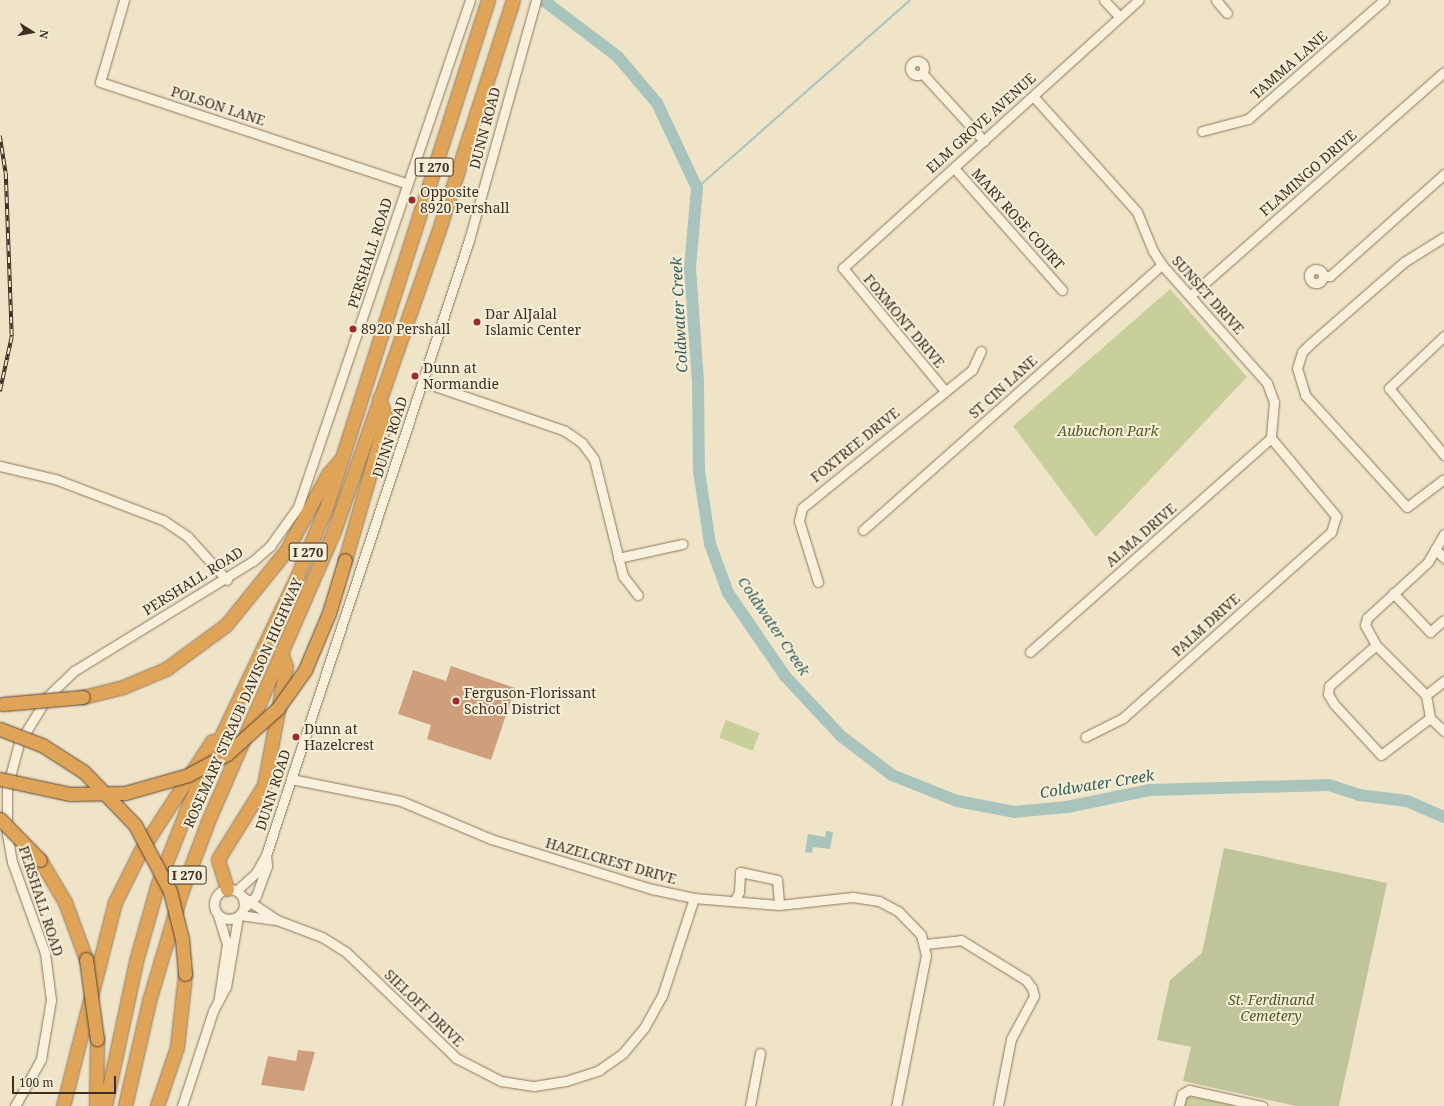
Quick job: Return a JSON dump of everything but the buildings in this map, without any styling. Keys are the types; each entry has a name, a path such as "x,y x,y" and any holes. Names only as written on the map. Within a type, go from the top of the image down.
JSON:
{"highway":[{"name":"ROSEMARY STRAUB DAVISON HIGHWAY","path":"105,1106 136,961 158,883 189,804 298,574 344,456 488,0"},
{"name":"ROSEMARY STRAUB DAVISON HIGHWAY","path":"125,1106 149,1001 181,893 208,820 282,655 331,537 514,0"},
{"path":"0,779 70,794 125,792 188,775 227,754 278,708 305,670 329,613 386,418 379,398"},
{"path":"2,704 83,697 123,687 166,669 226,625 276,566 304,521 328,474 344,456"},
{"path":"240,903 218,859 264,785 286,667 282,655"},
{"path":"63,1106 115,902 141,850 206,748 227,724"},
{"path":"0,729 42,745 84,772 135,825 170,891 182,939 185,974 177,1047 157,1106"},
{"path":"0,819 40,860 65,902 86,959 97,1039 96,1106"}],"street":[{"name":"POLSON LANE","path":"124,0 100,82 408,184"},
{"name":"PERSHALL ROAD","path":"15,1106 41,1059 51,1000 45,953 12,862 7,835 7,788 19,743 48,696 74,671 227,580 270,546 286,527 306,491 470,0"},
{"name":"DUNN ROAD","path":"182,1106 219,996 229,974 240,903 266,855 469,240 536,0"},
{"path":"1104,0 1120,17"},
{"name":"ELM GROVE AVENUE","path":"843,268 1139,0"},
{"path":"1216,0 1227,13"},
{"name":"TAMMA LANE","path":"1202,131 1248,119 1384,0"},
{"name":"FLAMINGO DRIVE","path":"1191,295 1444,72"},
{"path":"922,73 984,141"},
{"name":"SUNSET DRIVE","path":"1033,96 1138,212 1153,251 1162,265 1191,295 1267,383 1274,402 1272,438"},
{"name":"MARY ROSE COURT","path":"954,168 1062,290"},
{"path":"1323,276 1330,276 1444,174"},
{"path":"1444,237 1404,262 1310,344 1302,352 1297,368 1305,396 1407,507 1444,479"},
{"name":"ST CIN LANE","path":"863,530 1162,265"},
{"name":"FOXMONT DRIVE","path":"843,268 945,391"},
{"path":"1444,336 1389,388 1444,455"},
{"name":"FOXTREE DRIVE","path":"818,582 799,521 802,508 972,370 981,351"},
{"path":"423,382 565,431 582,443 594,459 623,576 638,595"},
{"name":"PALM DRIVE","path":"1085,737 1123,718 1331,532 1336,522 1333,510 1272,438"},
{"name":"ALMA DRIVE","path":"1030,652 1272,438"},
{"path":"0,466 55,479 163,520 188,537 227,580"},
{"path":"1444,534 1428,562 1367,618 1364,625 1376,645 1426,695 1430,718 1444,731"},
{"path":"618,558 682,544"},
{"path":"1435,549 1444,558"},
{"path":"1393,593 1430,632 1444,620"},
{"path":"1376,645 1329,686 1328,694 1334,704 1381,755 1430,718"},
{"path":"1426,695 1444,681"},
{"name":"HAZELCREST DRIVE","path":"291,779 401,801 522,850 652,889 694,898 779,904 833,897 879,901 909,919 921,935 925,944"},
{"name":"DUNN ROAD","path":"240,903 267,866 266,855"},
{"path":"735,900 739,892 740,872 777,880 779,904"},
{"name":"DUNN ROAD","path":"219,996 227,944 214,901 219,893 240,903"},
{"name":"SIELOFF DRIVE","path":"240,903 277,920 322,937 346,952 450,1054 501,1081 534,1086 566,1082 599,1070 623,1052 644,1028 662,996 694,898"},
{"path":"218,915 226,919 240,903"},
{"name":"SIELOFF DRIVE","path":"240,903 277,920"},
{"path":"896,1106 924,970 925,944 961,940 1026,980 1034,996 1012,1039 998,1106"},
{"path":"750,1106 760,1053"},
{"path":"1178,1106 1182,1094 1189,1090 1262,1106"}],"green space":[{"name":"Aubuchon Park","path":"1170,289 1247,377 1096,537 1013,426"},
{"path":"726,720 760,733 753,751 719,738"},
{"name":"St. Ferdinand Cemetery","path":"1224,848 1387,883 1339,1106 1296,1106 1183,1081 1191,1047 1157,1040 1170,980 1202,953"},
{"path":"1179,1094 1240,1106 1177,1106"}],"water":[{"path":"826,831 833,832 830,849 813,847 812,853 805,852 808,834 825,837"}],"waterway":[{"name":"Coldwater Creek","path":"543,0 618,57 657,103 697,188 690,268 698,381 699,471 710,544 728,593 785,676 841,736 892,775 957,801 1014,812 1067,807 1150,790 1329,785 1359,795 1407,801 1444,817"},
{"path":"697,188 910,0"}],"railway":[{"path":"0,136 6,173 12,337 0,392"}],"place":[{"name":"Opposite 8920 Pershall","path":"412,200"},
{"name":"Dar AlJalal Islamic Center","path":"477,322"},
{"name":"8920 Pershall","path":"353,329"},
{"name":"Dunn at Normandie","path":"415,376"},
{"name":"Ferguson-Florissant School District","path":"456,701"},
{"name":"Dunn at Hazelcrest","path":"296,737"}]}
